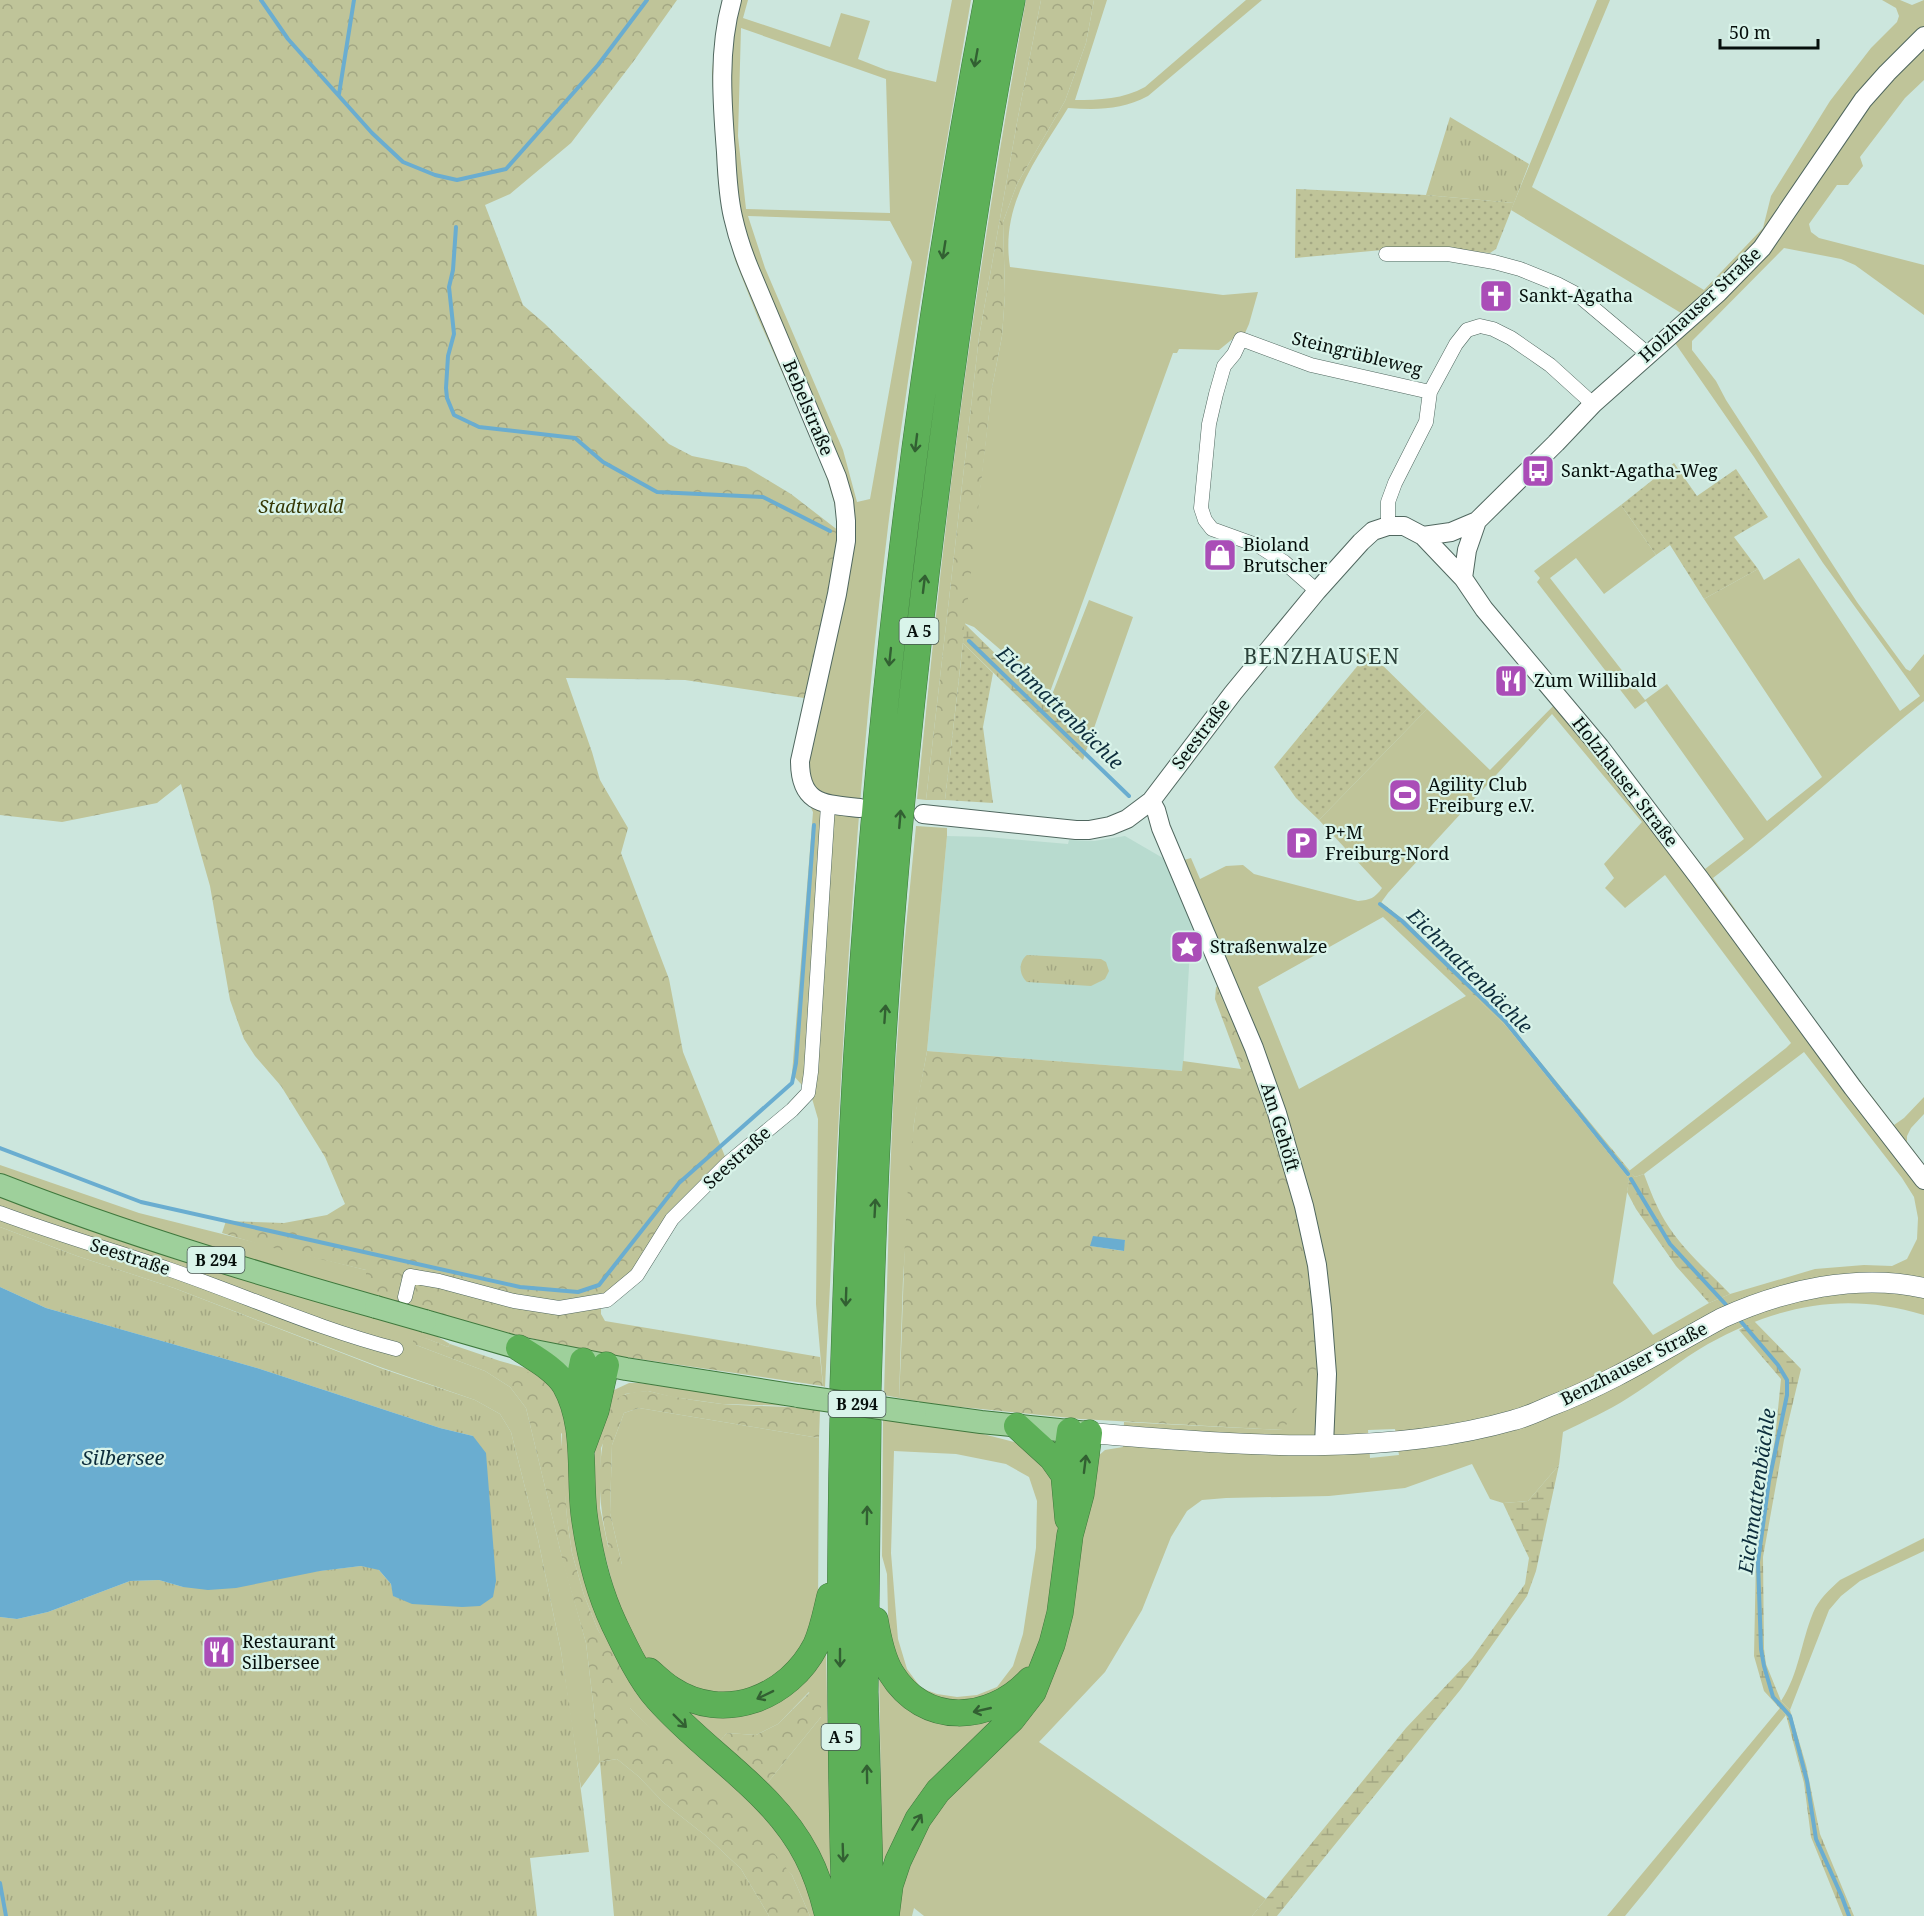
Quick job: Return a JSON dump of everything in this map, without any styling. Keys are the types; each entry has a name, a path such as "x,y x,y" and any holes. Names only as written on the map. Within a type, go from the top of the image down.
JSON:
{"highway":[{"name":"A 5","path":"987,0 951,204 926,372 898,583 884,715 857,1048 848,1239 856,1388 895,870 912,693 956,336 1012,0"},
{"path":"519,1348 554,1372 564,1384 574,1406 582,1449 581,1481 584,1516 598,1583 613,1621 644,1680 656,1697 685,1727 759,1793 780,1816 807,1857 819,1884 828,1916"},
{"path":"574,1406 595,1363"},
{"path":"582,1449 596,1410 595,1363"},
{"name":"A 5","path":"843,1419 840,1684 845,1916"},
{"name":"A 5","path":"868,1422 865,1692 871,1916"},
{"path":"1017,1426 1052,1458 1064,1474"},
{"path":"1070,1535 1064,1474 1079,1432"},
{"path":"886,1916 893,1877 903,1849 918,1819 938,1791 1020,1710 1033,1692 1052,1644 1060,1613 1070,1535 1082,1494 1079,1432"},
{"path":"633,1658 671,1689 709,1704 740,1704 765,1695 788,1681 798,1671 816,1644 840,1558"},
{"name":"A 5","path":"866,1573 878,1633 888,1667 904,1689 928,1706 963,1713 991,1708 1019,1692 1044,1664"}],"main road":[{"name":"B 294","path":"0,1185 57,1207 222,1263 519,1348 595,1363 798,1396 915,1413 1079,1432"},
{"name":"Benzhauser Straße","path":"1079,1432 1186,1440 1324,1445 1396,1442 1457,1433 1516,1420 1578,1396 1743,1308 1800,1291 1841,1284 1923,1285"}],"street":[{"name":"Bebelstraße","path":"732,0 723,46 722,80 725,148 733,216 741,249 837,477 846,521 846,541 837,594 800,761 800,776 805,790 816,800 828,805"},
{"name":"Holzhauser Straße","path":"1924,36 1863,100 1762,248 1718,293 1593,404 1477,521 1467,550 1463,578 1484,609 1600,747 1924,1180"},
{"path":"1386,254 1448,254 1520,269 1578,295 1648,354"},
{"path":"1463,578 1424,536 1404,526 1388,526 1388,502 1395,483 1426,422 1430,392 1456,344 1467,330 1480,326 1493,329 1550,365 1593,404"},
{"name":"Steingrübleweg","path":"1317,591 1284,562 1259,546 1212,529 1205,520 1201,508 1209,424 1224,366 1234,354 1241,339 1311,365 1430,392"},
{"path":"1424,536 1451,532 1477,521"},
{"name":"Seestraße","path":"923,814 1089,830 1110,826 1136,814 1151,801 1233,693 1317,591 1373,531 1388,526"},
{"name":"Am Gehöft","path":"1151,801 1254,1048 1277,1113 1304,1206 1317,1265 1322,1309 1327,1374 1324,1445"},
{"path":"828,805 860,808"},
{"name":"Seestraße","path":"405,1297 410,1276 439,1281 514,1301 560,1308 607,1300 637,1275 672,1219 727,1164 792,1110 808,1093 828,805"},
{"path":"1136,814 1161,828"},
{"name":"Seestraße","path":"0,1213 53,1233 168,1269 358,1339 396,1349"}],"shaded area":[{"path":"947,836 1068,844 1069,840 1094,841 1125,836 1168,861 1196,932 1190,950 1183,1071 927,1051"}],"green space":[{"name":"Stadtwald","path":"0,0 677,0 571,143 510,194 485,205 523,305 669,444 692,456 746,467 791,494 839,531 828,593 804,698 685,680 566,678 600,780 628,828 621,853 669,979 683,1052 726,1159 630,1273 601,1298 601,1314 605,1321 820,1357 823,1386 591,1352 464,1323 366,1295 366,1270 265,1246 222,1233 226,1221 284,1223 327,1215 345,1204 325,1157 281,1086 255,1056 244,1039 230,1000 210,886 181,784 157,803 62,822 0,815"},
{"path":"724,0 748,0 743,18 830,47 841,13 870,21 858,59 886,70 936,82 952,0 971,0 906,395 876,634 856,849 825,1387 823,1386 816,1304 818,1119 811,1095 792,1074 813,812 793,772 804,698 828,593 839,531 834,502 822,462 758,318 735,260 718,179 712,73 715,39","holes":["741,28 886,79 890,213 746,209 738,136","748,216 890,221 912,262 870,499 857,502 843,450 765,268"]},
{"path":"1026,0 1041,0 979,337 926,800 917,799 942,563 967,363"},
{"path":"1041,0 1094,0 1086,43 1065,101 1017,184 1003,222 1005,295 1002,336 992,388 945,800 926,800 979,337"},
{"path":"1094,0 1107,0 1075,100 1120,96 1145,87 1246,0 1262,0 1148,96 1129,104 1109,108 1068,108 1033,164 1016,202 1010,222 1008,244 1010,267 1223,295 1258,292 1245,333 1235,337 1219,350 1179,349 1177,353 1173,353 1050,692 974,627 964,623 992,388 1002,336 1005,295 1003,222 1017,184 1065,101 1086,43"},
{"path":"1597,0 1610,0 1532,187 1704,290 1763,228 1771,196 1830,101 1871,48 1897,22 1899,16 1896,8 1882,0 1900,0 1912,5 1924,0 1924,80 1905,98 1860,157 1863,166 1848,185 1837,185 1809,224 1811,232 1819,238 1924,265 1924,315 1855,265 1841,259 1784,248 1692,341 1692,350 1716,381 1857,602 1906,669 1910,671 1924,654 1924,701 1713,878 1825,1035 1894,1125 1924,1097 1924,1114 1911,1128 1907,1142 1924,1164 1924,1315 1867,1304 1840,1303 1787,1311 1734,1331 1698,1350 1620,1403 1563,1432 1559,1465 1528,1501 1503,1503 1490,1499 1472,1464 1405,1488 1329,1496 1202,1500 1187,1511 1171,1537 1142,1610 1105,1672 1039,1742 1266,1899 1252,1916 924,1916 914,1908 912,1916 891,1916 913,1844 1073,1602 1091,1477 1098,1456 1105,1450 1123,1447 1124,1422 1283,1430 1249,1052 1216,987 1226,982 1184,860 1191,858 1200,879 1226,866 1243,865 1254,874 1358,901 1372,898 1382,888 1319,820 1427,709 1490,770 1565,694 1600,734 1705,869 1744,839 1646,701 1635,709 1537,582 1540,578 1534,571 1621,505 1656,555 1604,594 1576,558 1550,578 1645,700 1667,684 1767,821 1822,777 1704,599 1758,569 1764,580 1799,558 1900,711 1920,696 1823,563 1754,457 1666,330 1681,313 1511,210","holes":["1552,714 1642,822 1604,864 1614,878 1605,888 1625,908 1665,875 1791,1043 1629,1171 1635,1177 1644,1174 1804,1052 1902,1178 1914,1197 1918,1218 1917,1239 1907,1259 1892,1266 1864,1265 1815,1269 1730,1294 1709,1303 1653,1335 1613,1283 1629,1180 1627,1176 1507,1027 1380,904","1383,917 1466,996 1299,1089 1258,987","1395,1429 1399,1455 1370,1458 1368,1430"]},
{"path":"1450,117 1529,164 1514,203 1426,195"},
{"path":"1296,189 1426,195 1514,203 1496,249 1490,253 1415,247 1295,258"},
{"path":"1674,463 1697,496 1736,469 1768,517 1734,537 1758,569 1704,599 1670,545 1656,555 1621,505"},
{"path":"1089,600 1133,617 1087,748 1048,705"},
{"path":"964,623 1048,705 1087,748 1083,760 963,643"},
{"path":"963,643 993,673 983,727 993,803 945,800"},
{"path":"1369,652 1427,709 1319,820 1296,798 1274,767"},
{"path":"916,826 947,828 947,836 927,1051 914,1123 903,1279 899,1398 884,1395 890,1177 904,947"},
{"path":"1381,902 1405,921 1506,1020 1635,1177 1644,1174 1659,1210 1671,1231 1730,1294 1709,1303 1676,1266 1636,1209 1627,1192 1629,1180 1627,1176 1507,1027 1385,910"},
{"path":"1027,955 1101,959 1106,962 1109,971 1105,979 1091,986 1027,982 1022,976 1021,968 1022,961"},
{"path":"1216,987 1249,1052 1298,1209 1313,1302 1317,1366 1308,1390 1283,1430 1080,1419 931,1404 899,1398 910,1158 915,1115 927,1051 1182,1071 1183,1061 1241,1069 1215,999","holes":["1125,1240 1123,1251 1091,1246"]},
{"path":"0,1165 139,1213 366,1270 366,1295 450,1344 448,1347 425,1338 416,1345 485,1371 510,1387 526,1408 560,1549 586,1643 600,1762 581,1788 561,1651 538,1539 511,1432 500,1414 475,1400 380,1367 174,1288 77,1256 0,1227"},
{"path":"0,1227 77,1256 174,1288 383,1369 475,1400 500,1414 511,1432 538,1539 561,1651 589,1852 530,1858 537,1916 0,1916 0,1617 17,1619 48,1612 130,1581 159,1580 183,1587 361,1566 378,1569 391,1584 394,1596 420,1604 473,1436 440,1428 257,1368 46,1308 0,1287"},
{"path":"1754,1321 1801,1369 1784,1440 1763,1557 1766,1664 1781,1701 1790,1710 1806,1765 1820,1834 1854,1916 1843,1916 1811,1837 1804,1783 1786,1715 1764,1691 1754,1656 1756,1558 1775,1439 1781,1379 1739,1330"},
{"path":"413,1333 448,1347 450,1344 500,1361 500,1364 538,1375 553,1392 559,1405 567,1518 572,1553 584,1595 598,1630 633,1686 630,1708 672,1750 734,1804 792,1875 810,1916 769,1916 741,1869 706,1836 664,1803 638,1776 617,1759 600,1762 586,1643 564,1566 526,1408 510,1387 485,1371 416,1345 413,1343"},
{"path":"500,1361 550,1378 564,1397 591,1595 792,1842 822,1916 810,1916 792,1875 630,1708 611,1653 598,1630 584,1595 572,1553 562,1462 562,1434 500,1364"},
{"path":"629,1383 760,1399 796,1406 722,1404 648,1391 625,1394 601,1448 600,1508 608,1546 622,1565 610,1513 612,1445 624,1413 639,1408 819,1438 818,1612 811,1641 768,1688 700,1696 646,1660 620,1612 599,1533 592,1474 596,1443 612,1391"},
{"path":"648,1391 722,1404 820,1410 819,1438 639,1408 624,1413 612,1445 610,1513 622,1565 617,1578 603,1520 601,1501 600,1463 603,1444 614,1402 625,1394"},
{"path":"883,1419 979,1433 1026,1445 1036,1450 1059,1493 1058,1529 1051,1593 1041,1638 1028,1670 980,1706 924,1697 889,1652 887,1574 882,1556","holes":["894,1451 956,1454 1006,1464 1029,1477 1037,1501 1036,1548 1023,1634 1013,1666 997,1687 977,1695 957,1697 937,1694 921,1688 907,1669 898,1639 891,1553"]},
{"path":"1559,1465 1536,1571 1527,1596 1461,1689 1277,1916 1252,1916 1406,1728 1472,1658 1525,1584 1529,1558 1503,1503 1528,1501"},
{"path":"1924,1538 1924,1551 1860,1581 1841,1596 1829,1610 1790,1710 1781,1701 1792,1680 1809,1624 1821,1599 1840,1580"},
{"path":"826,1648 831,1895 762,1787 821,1717 809,1692 778,1724 756,1735 727,1733 716,1745 672,1697 715,1711"},
{"path":"879,1671 911,1703 1012,1704 885,1872 882,1851"},
{"path":"810,1692 821,1697 821,1717 762,1787 716,1745 727,1733 756,1735 778,1724"},
{"path":"1780,1708 1786,1715 1625,1916 1607,1916"},
{"path":"617,1759 741,1869 769,1916 614,1916 600,1762"}],"water":[{"path":"1093,1236 1125,1240 1124,1251 1090,1246"},
{"name":"Silbersee","path":"0,1287 46,1308 257,1368 440,1428 473,1436 486,1453 496,1581 493,1597 480,1606 412,1604 393,1596 391,1584 379,1570 361,1566 320,1571 236,1588 208,1590 183,1587 159,1580 130,1581 48,1612 17,1619 0,1617"}],"waterway":[{"name":"Eichmattenbächle","path":"261,0 288,39 372,133 403,162 435,175 457,180 506,169 598,65 647,0"},
{"path":"339,94 354,0"},
{"name":"Eichmattenbächle","path":"456,227 453,270 449,287 454,334 448,356 446,388 447,398 454,415 479,427 575,438 603,462 657,492 763,497 830,531"},
{"name":"Eichmattenbächle","path":"969,641 1129,796"},
{"path":"0,1148 141,1202 520,1287 578,1292 599,1285 679,1183 792,1083 796,1063 814,825"},
{"name":"Eichmattenbächle","path":"1380,904 1402,921 1505,1021 1628,1174"},
{"name":"Eichmattenbächle","path":"1631,1179 1670,1244 1729,1308"},
{"name":"Eichmattenbächle","path":"1738,1318 1778,1365 1787,1380 1787,1395 1769,1481 1758,1562 1761,1649 1764,1666 1773,1697 1790,1716 1807,1781 1816,1839 1849,1916"},
{"path":"0,1883 6,1916"}],"place":[{"name":"Sankt-Agatha","path":"1496,296"},
{"name":"Sankt-Agatha-Weg","path":"1538,471"},
{"name":"Bioland Brutscher","path":"1220,555"},
{"name":"Zum Willibald","path":"1511,681"},
{"name":"Agility Club Freiburg e.V.","path":"1405,795"},
{"name":"P+M Freiburg-Nord","path":"1302,843"},
{"name":"Straßenwalze","path":"1187,947"},
{"name":"Restaurant Silbersee","path":"219,1652"}],"district":[{"name":"BENZHAUSEN","path":"1322,657"}]}
